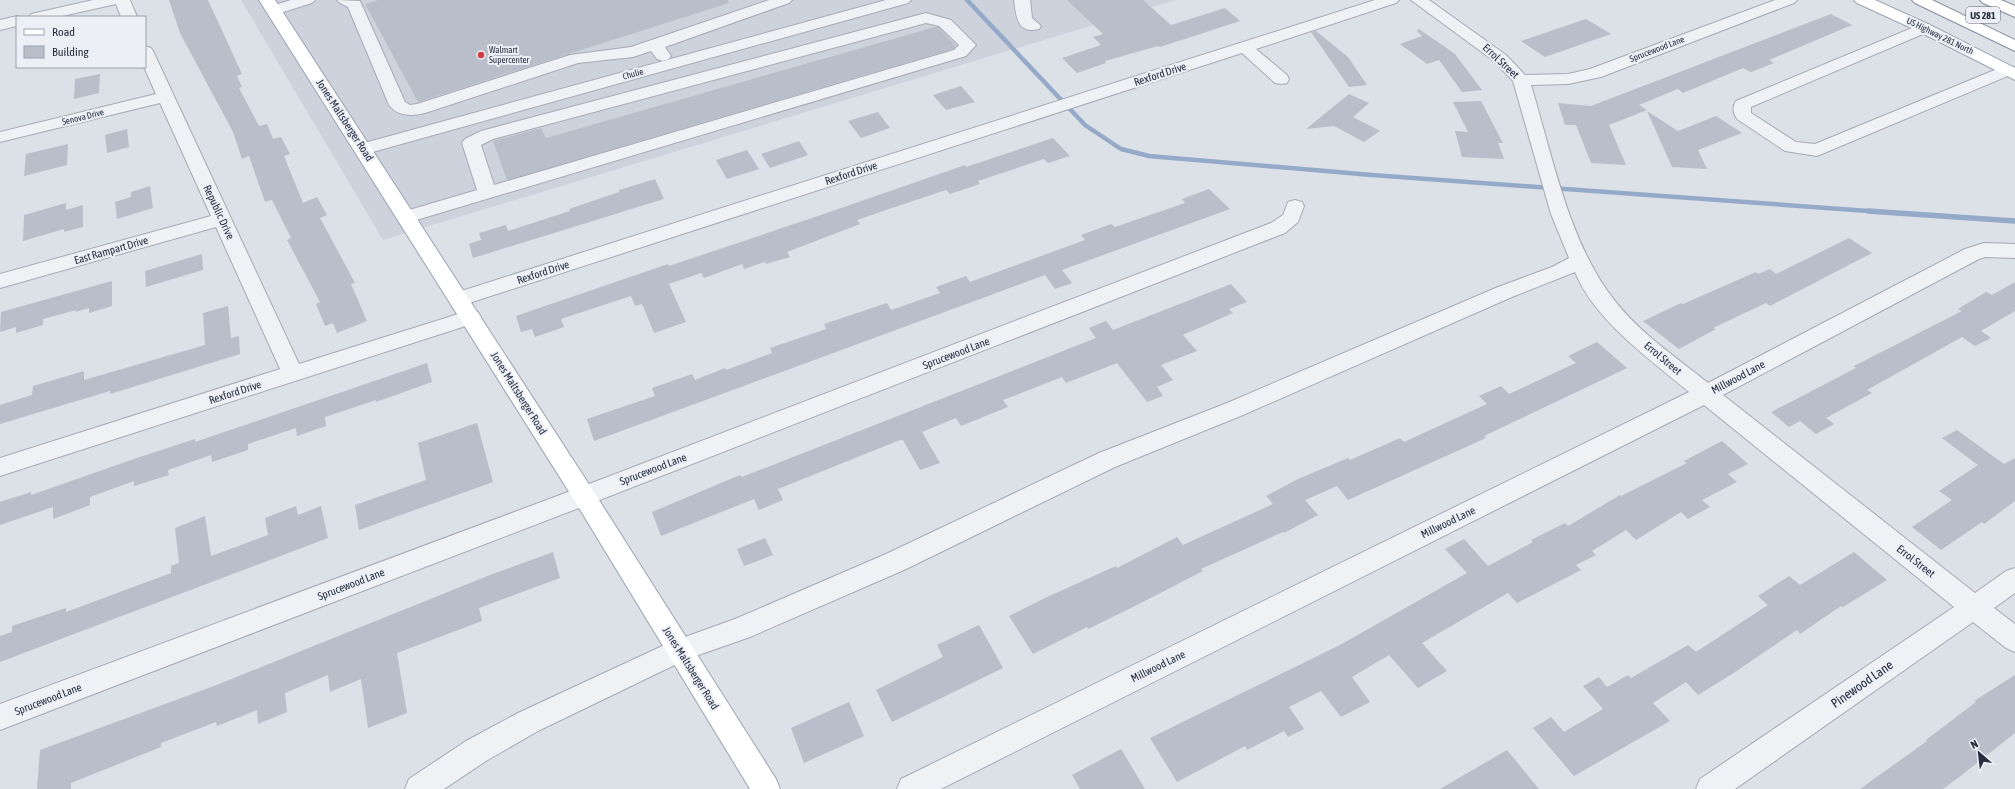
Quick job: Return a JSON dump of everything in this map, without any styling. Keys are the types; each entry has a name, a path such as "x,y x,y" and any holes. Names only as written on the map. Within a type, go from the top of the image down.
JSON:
{"main road":[{"name":"US Highway 281 North","path":"1862,0 1924,28 2012,72"},
{"path":"1920,0 2015,46"},
{"name":"US 281","path":"1951,0 2015,31"},
{"name":"US 281","path":"1988,0 2015,12"},
{"name":"Jones Maltsberger Road","path":"270,5 471,317 766,789"}],"street":[{"path":"42,16 114,0"},
{"path":"122,0 129,16"},
{"path":"270,5 307,0"},
{"path":"345,0 356,4 398,105 407,110 419,109 576,58 633,52 784,0"},
{"name":"Chulie","path":"363,149 903,0"},
{"path":"1022,0 1024,20 1033,26"},
{"name":"Rexford Drive","path":"458,299 1391,0"},
{"name":"Errol Street","path":"1419,0 1469,34 1500,58 1521,80 1560,214 1579,261 1591,284 1608,307 1627,328 1706,394 2015,640"},
{"name":"Sprucewood Lane","path":"1521,80 1568,78 1595,73 1789,0"},
{"path":"406,217 960,53 968,45 945,23 926,18 487,135 471,143"},
{"path":"0,25 16,21"},
{"path":"1924,28 1742,105 1743,115 1791,147 1817,150 2012,72"},
{"path":"786,32 801,52"},
{"path":"655,45 669,64 680,84"},
{"path":"1244,47 1281,79"},
{"name":"Republic Drive","path":"146,53 293,374"},
{"name":"Senova Drive","path":"0,137 166,97"},
{"path":"531,102 539,121"},
{"path":"464,121 487,193"},
{"name":"Sprucewood Lane","path":"0,717 584,496 1278,228 1291,218 1295,206"},
{"name":"East Rampart Drive","path":"0,281 222,219"},
{"name":"Millwood Lane","path":"911,789 1706,394 1972,254 1984,250 2015,251"},
{"path":"419,789 476,752 528,722 680,650 741,629 895,562 1107,460 1235,409 1505,292 1559,272 1579,261"},
{"name":"Rexford Drive","path":"0,467 471,317"},
{"name":"Pinewood Lane","path":"1710,789 2015,579"}],"shaded area":[{"path":"241,0 1176,0 383,240"}],"building":[{"path":"169,0 208,0 242,74 237,76 242,87 239,88 259,126 267,124 273,139 281,137 290,154 284,156 303,203 317,197 327,215 320,218 355,283 351,284 367,321 337,333 333,323 325,326 316,304 320,302 287,240 291,238 272,200 265,202 249,156 242,159 233,132 180,33"},
{"name":"Walmart Supercenter","path":"378,0 728,0 729,3 418,102 365,4"},
{"path":"1067,0 1143,0 1171,25 1225,8 1240,21 1160,47 1158,46 1105,61 1106,63 1077,73 1062,58 1101,45 1093,37 1103,34"},
{"path":"1831,14 1852,25 1769,60 1774,63 1751,72 1743,68 1683,93 1678,89 1639,105 1647,110 1609,125 1626,165 1591,163 1576,125 1565,125 1558,103 1591,106"},
{"path":"1586,19 1611,34 1545,57 1521,41"},
{"path":"938,27 956,46 953,49 507,180 493,141 541,128 546,138"},
{"path":"1419,29 1455,54 1482,90 1462,92 1439,60 1427,64 1400,44 1422,36 1417,31"},
{"path":"1316,31 1348,57 1367,85 1349,87 1311,32"},
{"path":"100,74 99,93 74,99 75,79"},
{"path":"961,86 975,102 946,110 933,95"},
{"path":"1349,94 1369,103 1353,117 1380,131 1364,142 1334,126 1306,129"},
{"path":"1481,101 1503,143 1498,143 1504,159 1462,157 1455,131 1468,132 1453,102"},
{"path":"1647,111 1678,131 1716,116 1742,133 1698,150 1707,169 1672,167"},
{"path":"878,112 890,128 861,138 848,121"},
{"path":"127,129 129,147 107,153 105,135"},
{"path":"1053,138 1070,156 1048,163 1044,159 978,181 980,184 950,194 946,190 857,220 860,224 787,252 790,257 766,264 765,262 744,269 742,264 704,278 701,273 669,284 686,322 654,333 642,304 635,306 631,296 561,319 564,327 535,337 532,329 521,332 516,316 668,264 669,266 821,215 965,165 966,167"},
{"path":"799,141 808,155 770,168 761,154"},
{"path":"68,144 67,165 24,176 26,154"},
{"path":"747,150 759,169 727,179 716,160"},
{"path":"655,179 664,199 473,258 469,244 481,240 479,233 506,225 508,231 570,211 569,209 619,192 619,190"},
{"path":"150,186 153,208 117,219 115,202 131,197 131,192"},
{"path":"1209,189 1230,209 1062,270 1072,283 1055,289 1045,275 594,441 587,419 655,396 652,388 692,374 695,380 725,368 726,370 772,353 770,348 826,329 824,324 887,303 891,310 940,293 936,287 966,276 970,282 1085,240 1081,235 1111,224 1115,227 1185,203 1182,199"},
{"path":"66,203 66,210 83,205 83,227 64,232 64,229 23,241 24,215"},
{"path":"1849,238 1872,253 1770,306 1766,303 1713,328 1716,329 1679,349 1643,321 1681,303 1683,304 1756,272 1758,274 1770,269 1776,274"},
{"path":"202,254 203,270 146,287 145,271"},
{"path":"112,281 112,306 89,313 89,308 75,312 76,310 43,319 43,325 16,333 16,327 0,332 1,312"},
{"path":"2015,282 2015,311 1981,331 1991,338 1975,346 1962,337 1867,390 1872,393 1826,418 1834,424 1816,434 1800,421 1789,427 1771,412 1856,368 1854,366 1962,311 1958,309 1986,292 1992,295"},
{"path":"1231,284 1247,302 1229,309 1233,313 1183,335 1197,351 1161,365 1173,380 1157,387 1163,396 1147,402 1117,363 1066,383 1062,377 1003,400 1008,407 961,426 956,418 922,432 940,463 920,470 903,440 900,440 778,489 783,500 759,510 754,499 661,536 652,512 740,475 742,477 1096,338 1089,328 1106,321 1113,330"},
{"path":"228,306 231,338 239,336 240,354 110,394 110,391 0,424 0,405 32,395 33,386 84,371 84,380 205,345 203,313"},
{"path":"1597,342 1627,368 1484,436 1486,438 1348,500 1337,486 1305,500 1318,515 1284,533 1283,532 1201,569 1203,571 1088,629 1087,627 1033,654 1009,616 1116,566 1117,568 1177,537 1183,545 1273,504 1266,496 1298,479 1348,458 1350,460 1400,438 1404,442 1487,404 1479,396 1501,386 1509,394 1576,363 1568,356"},
{"path":"427,363 432,382 376,402 376,400 325,417 326,426 297,436 296,428 248,444 248,450 212,462 211,455 168,470 169,475 134,486 134,481 90,497 90,505 53,519 53,507 0,525 0,502 31,492 31,495 195,439 195,442"},
{"path":"477,423 493,482 359,530 355,505 426,480 418,443"},
{"path":"1957,430 2004,464 2015,458 2015,501 1984,524 1982,522 1941,550 1912,527 1952,500 1939,491 1978,465 1942,438"},
{"path":"1722,441 1748,464 1728,474 1737,482 1702,500 1710,507 1688,519 1681,512 1636,540 1626,530 1592,551 1596,555 1576,565 1581,570 1517,603 1508,593 1422,643 1447,671 1418,688 1389,655 1352,677 1370,702 1341,717 1321,691 1289,707 1304,729 1288,737 1284,731 1247,750 1245,746 1177,782 1150,738 1340,645 1467,573 1445,549 1464,539 1488,566 1533,542 1531,540 1565,523 1568,526 1620,495 1621,496 1687,463 1684,461"},
{"path":"296,506 298,515 321,506 328,538 0,662 0,636 12,632 12,626 66,608 66,612 171,573 171,566 179,563 175,528 205,516 211,556 268,535 265,518"},
{"path":"765,538 773,555 744,566 737,549"},
{"path":"553,552 560,578 479,608 482,621 397,653 407,713 368,728 361,679 330,692 328,675 285,693 287,712 258,724 257,710 217,726 216,722 161,743 161,747 71,783 71,789 37,789 40,750 214,686 490,575"},
{"path":"1854,552 1887,580 1843,607 1841,606 1800,634 1797,630 1698,695 1686,682 1653,703 1670,721 1574,776 1533,728 1551,717 1564,732 1603,709 1583,686 1599,677 1607,687 1628,675 1631,678 1688,645 1696,652 1768,605 1758,596 1789,576 1800,585"},
{"path":"979,625 1003,668 892,722 876,690 943,657 937,645"},
{"path":"2015,675 2015,733 1958,778 1943,789 1860,789 1927,741 1926,740 1976,702 1974,701"},
{"path":"849,702 864,736 804,763 791,728"},
{"path":"1121,749 1145,789 1080,789 1072,775"},
{"path":"1507,750 1539,789 1440,789"}],"waterway":[{"path":"967,0 1085,125 1121,149 1149,156 1372,175 1871,211"},
{"path":"1871,211 2015,221"},
{"path":"1871,211 1882,212"}],"place":[{"name":"Walmart Supercenter","path":"481,55"}]}
